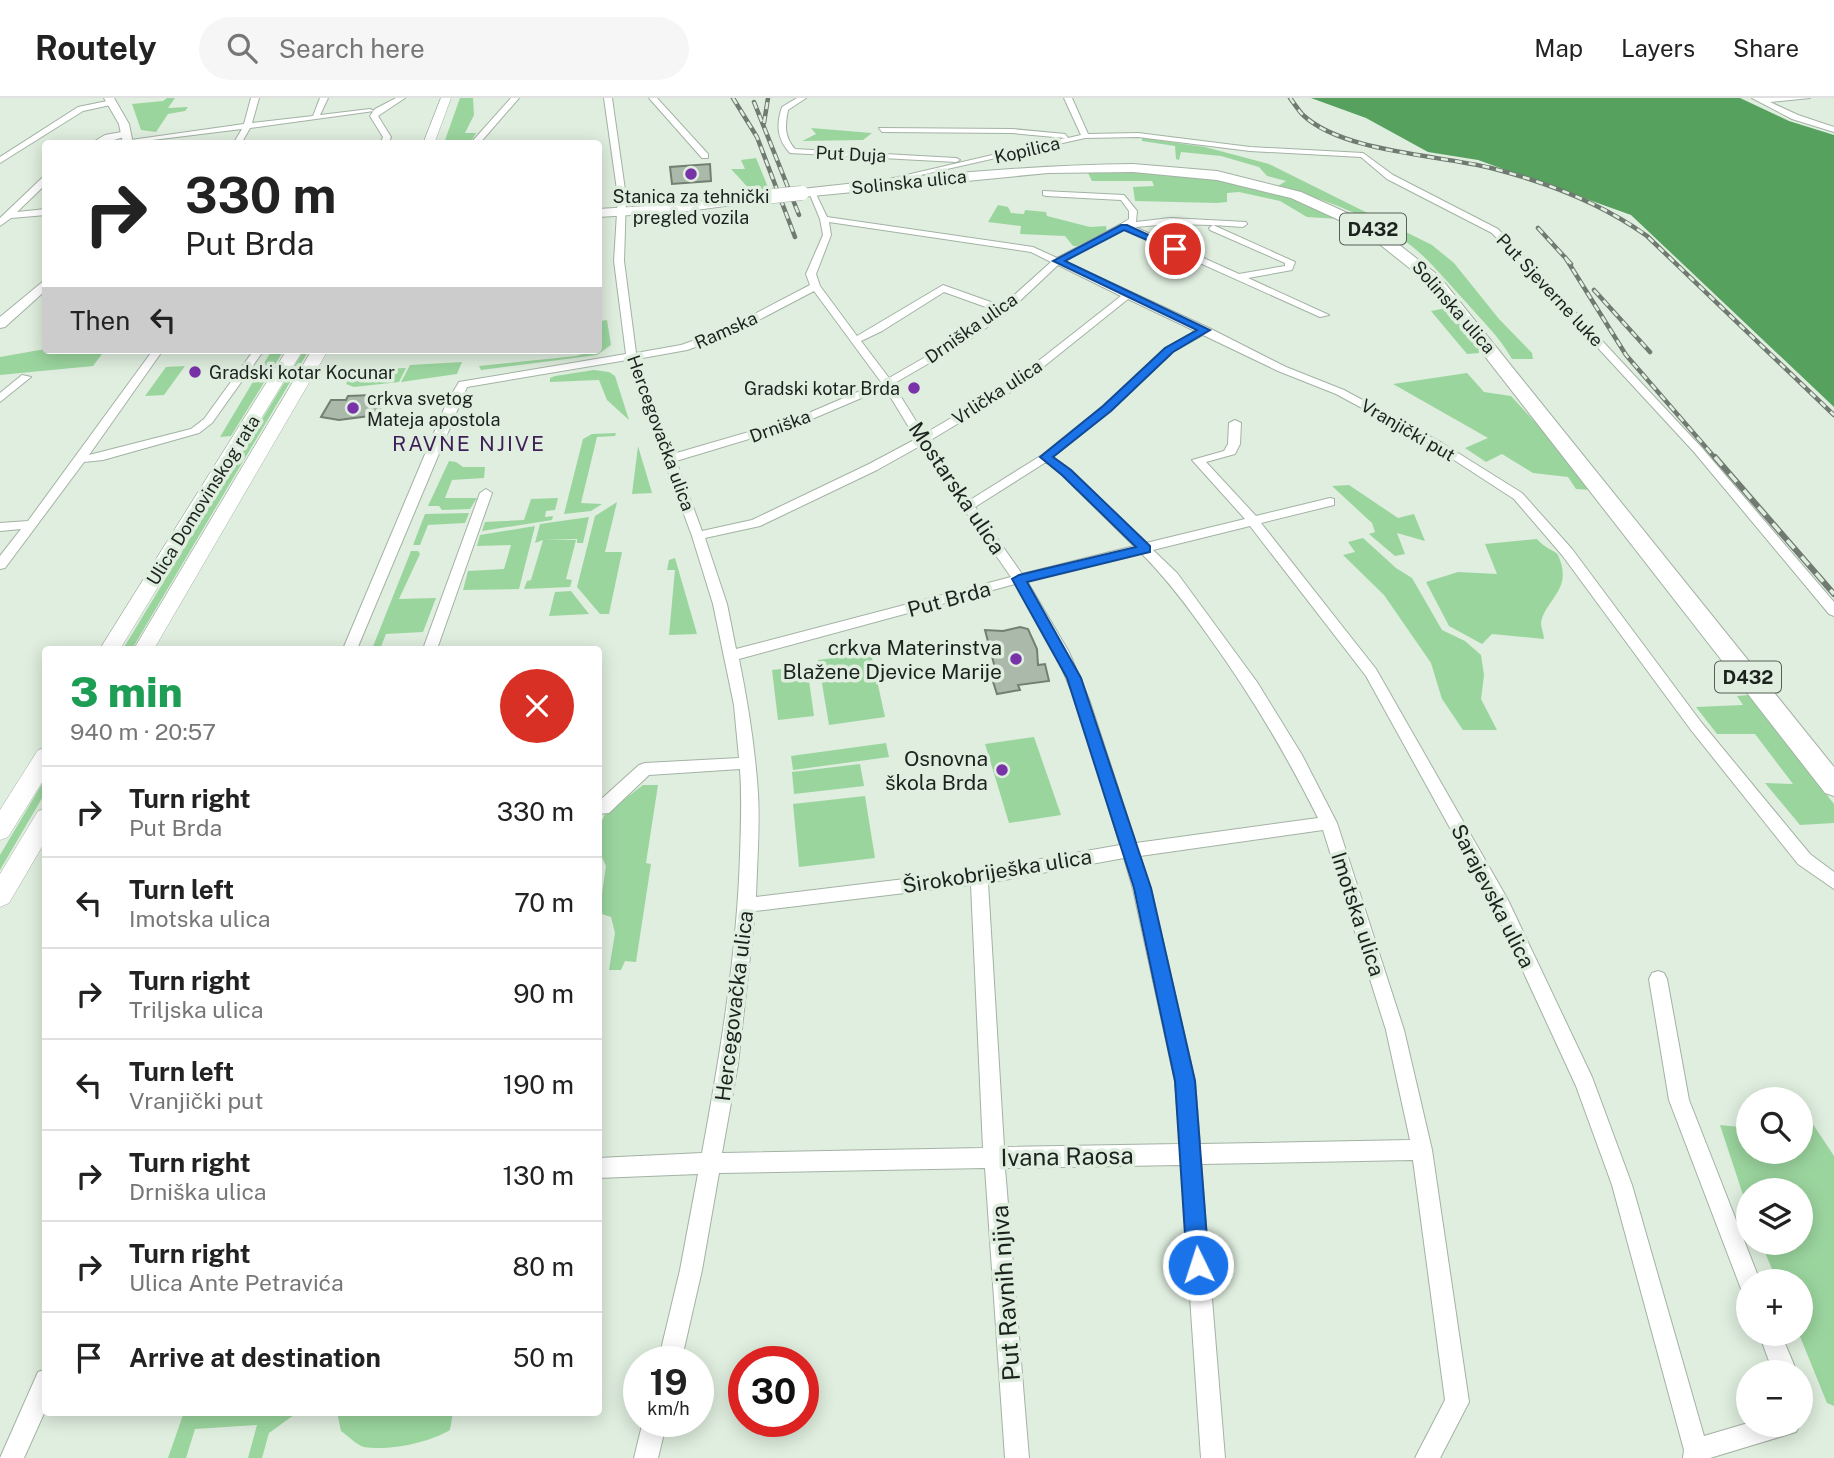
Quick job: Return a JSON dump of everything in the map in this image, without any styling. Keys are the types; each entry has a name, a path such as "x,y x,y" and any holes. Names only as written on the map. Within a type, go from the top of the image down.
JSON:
{"main road":[{"path":"430,140 446,98"},
{"name":"Solinska ulica","path":"806,193 932,176 1074,167 1190,173 1235,180 1288,193 1338,211 1385,236 1414,259 1471,324 1834,786"},
{"name":"D432","path":"602,212 806,193"},
{"name":"D432","path":"602,207 622,209"},
{"name":"Ulica Domovinskog rata","path":"112,646 293,354"},
{"name":"Ulica Domovinskog rata","path":"146,646 318,354"},
{"path":"0,830 42,762"},
{"path":"0,896 42,825"}],"street":[{"path":"239,140 248,125 255,98"},
{"path":"316,115 324,98"},
{"path":"386,140 387,137 374,116 401,98"},
{"path":"478,140 515,98"},
{"name":"Hercegovačka ulica","path":"608,98 622,209 621,282 631,356 698,536 720,604 748,763 750,826 747,905 733,1028 712,1163 673,1346"},
{"path":"653,98 705,156"},
{"name":"Put Duja","path":"802,98 785,109 780,128 788,147 793,151 976,161"},
{"name":"Kopilica","path":"932,176 976,161 1082,137 1068,98"},
{"path":"1757,99 1806,98"},
{"path":"1757,99 1795,117 1834,130"},
{"path":"0,161 81,109 111,100 127,139"},
{"path":"101,140 108,136 127,139 316,115 370,111"},
{"name":"Put Duja","path":"882,130 1012,131 1082,137"},
{"name":"Put Sjeverne luke","path":"1082,137 1138,135 1250,149 1363,155 1390,177 1495,231 1698,450 1834,611"},
{"path":"0,223 42,183"},
{"path":"1045,193 1079,192 1089,197 1124,198 1133,211 1133,220 1124,226"},
{"path":"806,193 824,219 827,235 811,274 815,286"},
{"path":"10,215 42,212"},
{"name":"Vranjički put","path":"824,219 1033,250 1282,369 1340,392 1438,445 1518,496 1567,552 1696,726 1804,859 1834,882"},
{"path":"1124,226 1170,221 1243,224"},
{"path":"1197,223 1236,236 1290,262 1289,268 1236,276"},
{"path":"1124,226 1324,315"},
{"name":"Drniška ulica","path":"887,383 949,347 1003,310 1057,261 1124,226"},
{"name":"Ramska","path":"351,646 453,402 463,384 683,348 728,332 815,286"},
{"name":"Mostarska ulica","path":"815,286 887,383 922,440 1019,579 1074,678 1131,850 1185,1081 1213,1458"},
{"path":"0,324 42,287"},
{"path":"856,340 874,334 925,297 943,288 1003,310"},
{"name":"Vrlička ulica","path":"698,536 756,523 873,467 922,440 1013,386 1129,294"},
{"path":"968,506 1046,457 1107,408 1169,350 1205,330"},
{"path":"0,565 155,354"},
{"path":"80,459 99,458 195,431 208,421 256,354"},
{"path":"0,399 26,377"},
{"name":"Drniška","path":"668,459 781,429 887,383"},
{"name":"Sarajevska ulica","path":"1235,423 1234,444 1229,454 1198,460 1254,522 1371,673 1499,900 1585,1084 1622,1185 1695,1454 1748,1437"},
{"name":"Imotska ulica","path":"1046,457 1066,473 1172,576 1252,686 1294,755 1329,823 1395,1030 1422,1150 1458,1402 1427,1458"},
{"path":"431,646 486,493"},
{"name":"Put Brda","path":"731,655 768,648 1019,579 1330,502"},
{"path":"0,527 32,524"},
{"path":"602,808 645,769 748,763"},
{"name":"Širokobriješka ulica","path":"747,905 979,877 1131,850 1329,823"},
{"name":"Put Ravnih njiva","path":"979,877 994,1157 1017,1458"},
{"path":"1658,978 1679,1100 1744,1269"},
{"name":"Ivana Raosa","path":"712,1163 1422,1150"},
{"path":"602,1168 712,1163"},
{"path":"12,1458 42,1389"},
{"path":"646,1458 651,1437"}],"shaded area":[{"path":"175,98 168,108 188,107 185,111 168,114 156,132 141,130 132,104 163,101"},
{"path":"460,98 473,98 474,115 465,133 476,133 472,140 445,140"},
{"path":"1311,98 1740,98 1789,121 1834,135 1834,407 1631,215 1478,160 1428,152 1366,118"},
{"path":"811,128 872,133 863,140 802,141 816,134"},
{"path":"1142,138 1205,147 1269,164 1432,245 1454,263 1499,319 1532,353 1533,359 1512,359 1502,343 1431,264 1409,244 1379,225 1329,203 1278,186 1286,181 1267,176 1259,167 1221,156 1181,152 1179,160 1176,159 1175,146 1142,141"},
{"path":"756,158 770,192 753,193 731,169 745,169 741,160"},
{"path":"1087,171 1152,173 1248,186 1310,205 1340,219 1307,217 1280,201 1239,192 1227,193 1227,202 1217,203 1135,201 1133,187 1154,186 1152,181 1092,181"},
{"path":"998,205 1008,207 1011,213 1024,214 1025,210 1046,212 1047,216 1090,227 1106,226 1107,232 1077,246 1073,246 1065,236 1020,234 1021,226 988,222"},
{"path":"1437,291 1477,341 1479,353 1467,354 1431,311 1446,308"},
{"path":"607,320 611,345 602,351 602,321"},
{"path":"42,350 42,354 102,354 93,366 0,375 0,357"},
{"path":"270,354 282,354 231,436 220,437"},
{"path":"302,354 307,354 134,646 125,646"},
{"path":"598,354 481,370 479,366"},
{"path":"462,362 457,374 401,382 410,365"},
{"path":"185,366 164,395 145,396 166,367"},
{"path":"406,368 399,382 354,387 346,384 354,370"},
{"path":"594,370 609,372 615,376 629,420 607,400 599,380 550,382 550,378 555,376"},
{"path":"1467,373 1484,392 1511,396 1555,444 1591,490 1576,489 1568,477 1533,473 1502,454 1486,462 1465,448 1488,438 1393,384"},
{"path":"616,433 615,436 597,437 581,503 602,504 591,511 564,514 583,439 592,434"},
{"path":"638,446 652,493 632,494"},
{"path":"449,461 463,467 485,467 484,478 452,480 445,498 477,498 470,509 442,510 439,506 428,506"},
{"path":"1349,485 1398,518 1414,514 1425,541 1397,533 1405,554 1395,556 1369,534 1375,532 1372,523 1332,486"},
{"path":"558,498 555,510 546,511 545,517 553,516 552,520 482,531 485,522 524,520 531,499"},
{"path":"617,502 605,552 622,552 609,614 600,614 577,587 595,516"},
{"path":"469,513 465,523 428,525 420,545 413,545 425,514"},
{"path":"589,517 583,543 577,543 577,539 545,540 576,540 566,579 572,580 570,587 524,589 527,581 531,580 543,540 535,543 540,524"},
{"path":"535,526 519,589 463,590 468,571 504,569 511,545 477,546 480,535"},
{"path":"1363,538 1396,568 1412,578 1442,630 1465,641 1481,655 1484,675 1481,699 1497,730 1463,730 1442,699 1431,663 1384,595 1343,555 1355,552 1348,542"},
{"path":"1537,539 1558,555 1563,577 1541,623 1544,639 1492,634 1482,644 1449,626 1426,582 1458,572 1497,574 1485,544"},
{"path":"411,551 418,551 420,554 399,599 436,598 423,632 386,634 381,646 373,646"},
{"path":"675,558 697,634 669,635 675,570 667,570 669,560"},
{"path":"571,591 589,614 549,616 555,592"},
{"path":"871,653 885,717 829,725 818,660"},
{"path":"807,666 814,716 778,720 772,670"},
{"path":"1749,695 1834,804 1834,823 1800,825 1765,783 1793,784 1755,734 1717,734 1696,707 1743,705 1737,696"},
{"path":"1034,737 1061,815 1009,823 985,744"},
{"path":"886,743 889,757 793,770 791,756"},
{"path":"860,764 864,786 794,794 792,772"},
{"path":"42,784 42,798 0,870 0,855"},
{"path":"643,785 658,785 646,863 651,864 636,962 625,961 621,970 609,970 615,933 611,917 602,914 606,866 602,858 602,821 605,814"},
{"path":"865,796 875,858 799,867 793,804"},
{"path":"1813,1124 1834,1156 1834,1406 1827,1403 1813,1368 1813,1360 1810,1360 1804,1346 1813,1346 1813,1269 1772,1269 1766,1255 1813,1255 1813,1178 1737,1178 1720,1125 1736,1127 1736,1164 1813,1164"},
{"path":"183,1416 292,1416 269,1433 262,1458 248,1458 257,1425 195,1429 186,1458 168,1458"},
{"path":"338,1416 452,1416 450,1430 408,1445 364,1447 341,1431"}],"building":[{"name":"Stanica za tehnički pregled vozila","path":"710,164 711,181 672,184 670,167"},
{"name":"crkva svetog Mateja apostola","path":"372,395 370,399 385,399 377,415 339,420 321,417 331,400"},
{"name":"crkva Materinstva Blažene Djevice Marije","path":"1020,627 1028,629 1037,649 1038,665 1045,664 1049,681 1018,685 1020,690 997,694 989,669 995,668 985,630 1003,631"}],"railway":[{"path":"733,98 757,137 795,237"},
{"path":"764,123 768,98"},
{"path":"1290,98 1303,115 1342,137 1366,145 1491,168 1552,187 1611,213 1647,236 1834,415"},
{"path":"754,102 799,215"},
{"path":"1538,228 1566,258"},
{"path":"1566,258 1571,264"},
{"path":"1566,258 1626,355 1716,459"},
{"path":"1594,290 1650,352"},
{"path":"1715,457 1834,594"}],"place":[{"name":"Stanica za tehnički pregled vozila","path":"691,174"},
{"name":"Gradski kotar Kocunar","path":"195,372"},
{"name":"Gradski kotar Brda","path":"914,388"},
{"name":"crkva svetog Mateja apostola","path":"353,408"},
{"name":"crkva Materinstva Blažene Djevice Marije","path":"1016,659"},
{"name":"Osnovna škola Brda","path":"1002,770"}],"district":[{"name":"RAVNE NJIVE","path":"469,443"}],"route":[{"path":"1175,249 1124,226 1057,261 1205,330 1169,350 1107,408 1046,457 1145,549 1019,579 1062,652 1074,678 1142,888 1185,1081 1198,1265"}]}
